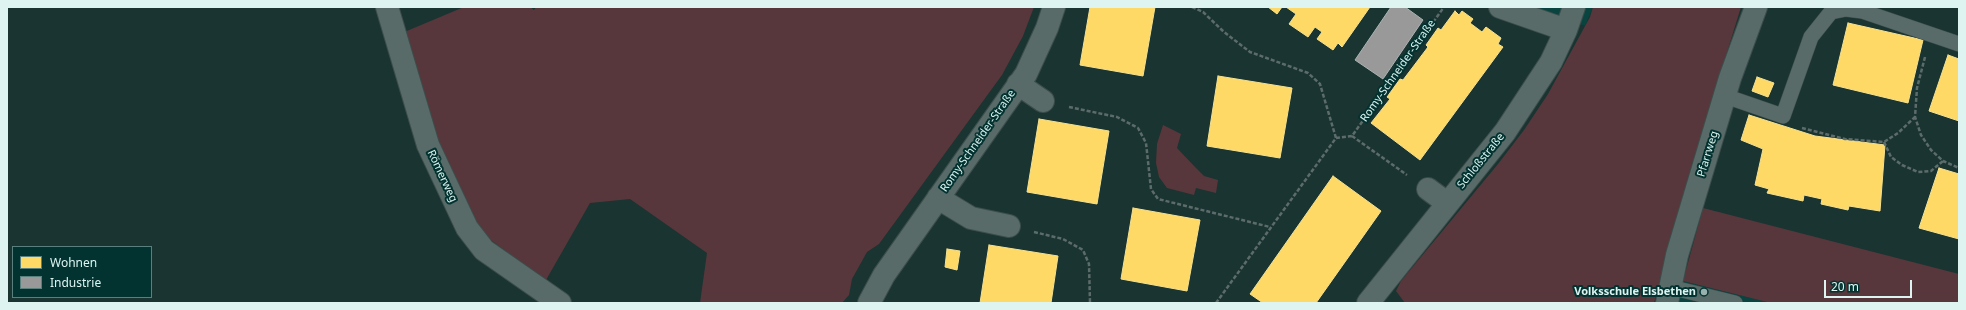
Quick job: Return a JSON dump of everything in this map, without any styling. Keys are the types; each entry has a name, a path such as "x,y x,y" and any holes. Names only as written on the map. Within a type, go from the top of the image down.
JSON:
{"street":[{"name":"Römerweg","path":"387,7 428,145 467,228 484,250 560,303"},
{"name":"Romy-Schneider-Straße","path":"869,303 884,275 1026,74 1047,28 1054,7"},
{"path":"1500,7 1566,30"},
{"name":"Schloßstraße","path":"1368,303 1505,132 1551,62 1566,30 1574,7"},
{"name":"Pfarrweg","path":"1668,295 1677,255 1725,96 1756,7"},
{"name":"Romy-Schneider-Straße","path":"1018,84 1043,101"},
{"path":"1428,189 1447,203"},
{"name":"Romy-Schneider-Straße","path":"938,198 971,218 1009,226"}],"lane":[{"path":"1725,96 1782,116 1810,37 1832,12 1846,9 1862,11 1959,44"},
{"path":"1668,295 1735,303"}],"path":[{"path":"1192,7 1203,12 1250,52 1308,73 1320,84 1336,138"},
{"name":"Romy-Schneider-Straße","path":"1352,136 1444,7"},
{"path":"1931,35 1917,88 1915,117 1921,135 1931,150 1943,161 1959,168"},
{"path":"1043,101 1117,117 1138,128 1146,143 1151,189 1158,199 1270,227"},
{"path":"1782,116 1784,122 1820,133 1845,139 1884,142 1898,133 1915,117"},
{"path":"1216,303 1336,138 1352,136 1428,189"},
{"path":"1884,142 1891,157 1902,165 1918,172 1931,171 1943,161"},
{"path":"1009,226 1063,239 1083,250 1089,264 1090,303"}],"shaded area":[{"path":"464,7 530,7 534,10 536,7 1034,7 1023,36 1002,75 879,244 867,252 852,279 849,295 842,303 700,303 707,253 630,199 590,203 546,280 483,234 457,186 434,136 402,33"},
{"path":"1535,7 1593,7 1585,26"},
{"path":"1593,7 1741,7 1688,178 1654,303 1405,303 1396,291 1401,281 1498,164 1524,130 1548,94 1590,17"},
{"path":"1163,125 1181,134 1177,148 1204,176 1218,180 1216,193 1196,188 1194,195 1167,188 1159,177 1156,163 1157,144"},
{"path":"1703,208 1959,274 1959,303 1771,303 1683,281"},
{"name":"Volksschule Elsbethen","path":"1683,281 1771,303 1679,303"}],"building: Wohnen":[{"path":"1090,7 1155,7 1143,76 1080,65"},
{"path":"1268,7 1282,7 1277,14"},
{"path":"1286,7 1370,7 1342,47 1338,43 1333,50 1317,39 1322,32 1315,27 1308,37 1289,24 1296,14"},
{"path":"1455,11 1459,15 1462,11 1473,19 1470,23 1482,32 1486,27 1501,38 1498,44 1503,47 1420,160 1371,123 1390,99 1387,97 1400,79 1403,80 1428,47 1426,45 1438,28 1441,30"},
{"path":"1848,23 1923,40 1908,103 1833,85"},
{"path":"1948,55 1959,59 1959,121 1929,111"},
{"path":"1218,76 1292,88 1280,158 1207,146"},
{"path":"1757,77 1774,83 1768,97 1752,91"},
{"path":"1749,115 1815,136 1885,145 1880,211 1849,206 1848,210 1821,204 1822,199 1804,195 1803,201 1767,193 1769,189 1755,185 1763,149 1741,140"},
{"path":"1039,119 1109,131 1097,204 1027,192"},
{"path":"1939,168 1959,174 1959,239 1919,228"},
{"path":"1333,176 1381,211 1316,303 1263,303 1250,294"},
{"path":"1133,208 1200,220 1187,291 1121,279"},
{"path":"989,245 1058,256 1051,303 980,303"},
{"path":"947,249 960,251 957,270 945,267"}],"building: Industrie":[{"path":"1391,7 1405,7 1423,20 1383,79 1355,60"}],"place":[{"name":"Volksschule Elsbethen","path":"1704,292"}]}
